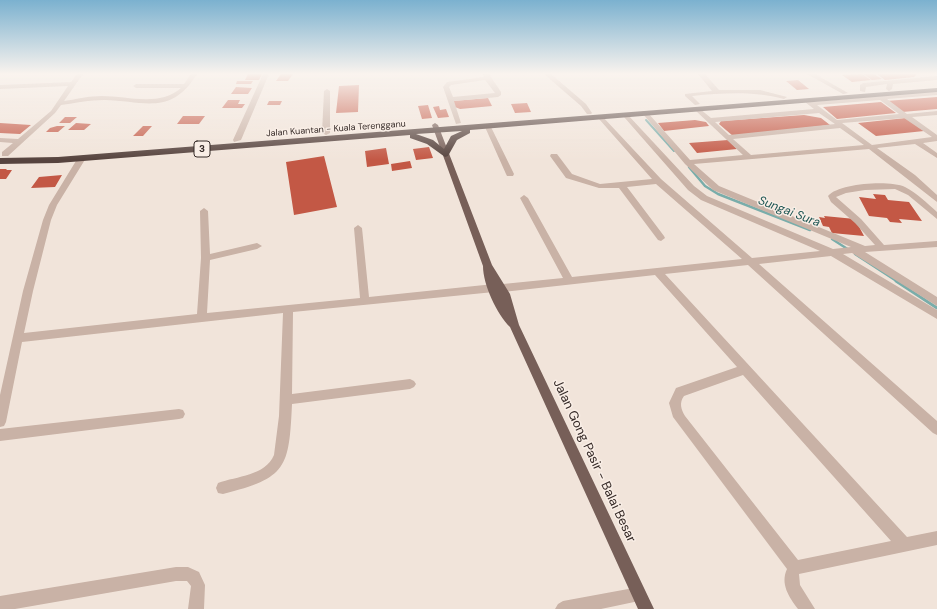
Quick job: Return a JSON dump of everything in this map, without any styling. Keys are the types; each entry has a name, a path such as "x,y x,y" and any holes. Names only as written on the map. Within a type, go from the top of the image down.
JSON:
{"highway":[{"name":"Jalan Kuantan - Kuala Terengganu","path":"2,157 326,133 436,128 476,128 626,116 741,102"},
{"name":"Jalan Kuantan - Kuala Terengganu","path":"2,157 82,158 404,134 458,123 589,112 816,102"},
{"path":"404,134 430,142 445,154 454,138 476,128"}],"main road":[{"name":"Jalan Gong Pasir - Balai Besar","path":"436,128 488,266 488,276 498,288 505,316 514,325 646,609"}],"street":[{"path":"2,157 61,103 66,102"},
{"path":"237,140 254,102"},
{"path":"326,133 327,102"},
{"path":"451,102 458,123"},
{"path":"580,102 589,112"},
{"path":"693,102 749,157"},
{"path":"809,103 817,102"},
{"path":"887,102 937,139"},
{"path":"809,103 912,177 937,199"},
{"path":"710,120 820,111"},
{"path":"728,137 937,113"},
{"path":"646,114 708,183 725,193 865,249"},
{"path":"626,116 698,194 837,252 937,315"},
{"path":"601,118 658,181 751,262 937,429"},
{"path":"488,127 510,174"},
{"path":"688,162 870,147 937,139"},
{"path":"0,140 20,141"},
{"path":"916,141 937,156"},
{"path":"554,156 569,176 599,186 622,186 658,181"},
{"path":"0,422 28,291 47,220 53,205 82,158"},
{"path":"622,186 661,238"},
{"path":"882,248 858,221 834,200 832,196 835,193 896,186 903,189 937,216"},
{"path":"524,198 569,281"},
{"path":"202,317 206,258 204,211"},
{"path":"358,228 365,302"},
{"path":"18,338 202,317 288,310 853,250 936,245"},
{"path":"206,258 258,246"},
{"path":"853,250 937,302"},
{"path":"657,272 904,545"},
{"path":"223,488 257,479 277,464 282,451 286,400 288,310"},
{"path":"746,369 680,392 675,398 674,404 681,420 795,568"},
{"path":"286,400 410,384"},
{"path":"0,435 179,414"},
{"path":"807,609 790,581 790,574 795,568 937,538"},
{"path":"0,604 176,574 194,577 198,585 196,609"},
{"path":"563,609 639,594"}],"building":[{"path":"226,102 245,104 242,108 222,108"},
{"path":"268,102 281,102 280,105 267,105"},
{"path":"337,102 358,102 358,112 336,113"},
{"path":"453,102 490,102 492,106 460,109 455,107"},
{"path":"882,102 896,113 837,119 823,107"},
{"path":"888,102 937,102 937,109 902,112"},
{"path":"527,103 531,112 515,113 511,104"},
{"path":"428,105 432,118 422,119 418,106"},
{"path":"439,106 440,110 446,109 449,117 438,118 433,107"},
{"path":"804,115 821,118 830,125 733,136 719,124 721,121"},
{"path":"183,116 205,116 199,124 177,124"},
{"path":"65,117 77,117 70,123 59,123"},
{"path":"906,118 924,131 876,136 858,123"},
{"path":"695,120 706,122 709,126 664,131 658,123"},
{"path":"0,123 31,125 20,134 0,133"},
{"path":"76,123 91,124 84,130 68,130"},
{"path":"65,126 58,132 46,132 50,128"},
{"path":"143,126 152,126 143,136 133,136"},
{"path":"728,140 737,149 697,153 689,143"},
{"path":"429,147 433,158 416,160 413,149"},
{"path":"386,148 389,164 367,167 365,151"},
{"path":"324,156 337,207 294,215 286,162"},
{"path":"410,161 412,168 392,171 391,164"},
{"path":"0,169 12,170 6,179 0,179"},
{"path":"62,175 55,187 31,188 39,177"},
{"path":"873,194 885,195 888,200 909,202 922,221 899,219 902,223 890,222 887,218 869,216 859,197 876,199"},
{"path":"824,216 855,219 864,236 832,233 829,227 823,226 819,217 825,218"}],"waterway":[{"name":"Sungai Sura","path":"646,120 674,151"},
{"name":"Sungai Sura","path":"689,167 705,186 718,194 810,230"},
{"name":"Sungai Sura","path":"832,239 849,250"},
{"name":"Sungai Sura","path":"855,254 898,282"},
{"name":"Sungai Sura","path":"896,281 937,308"}]}
